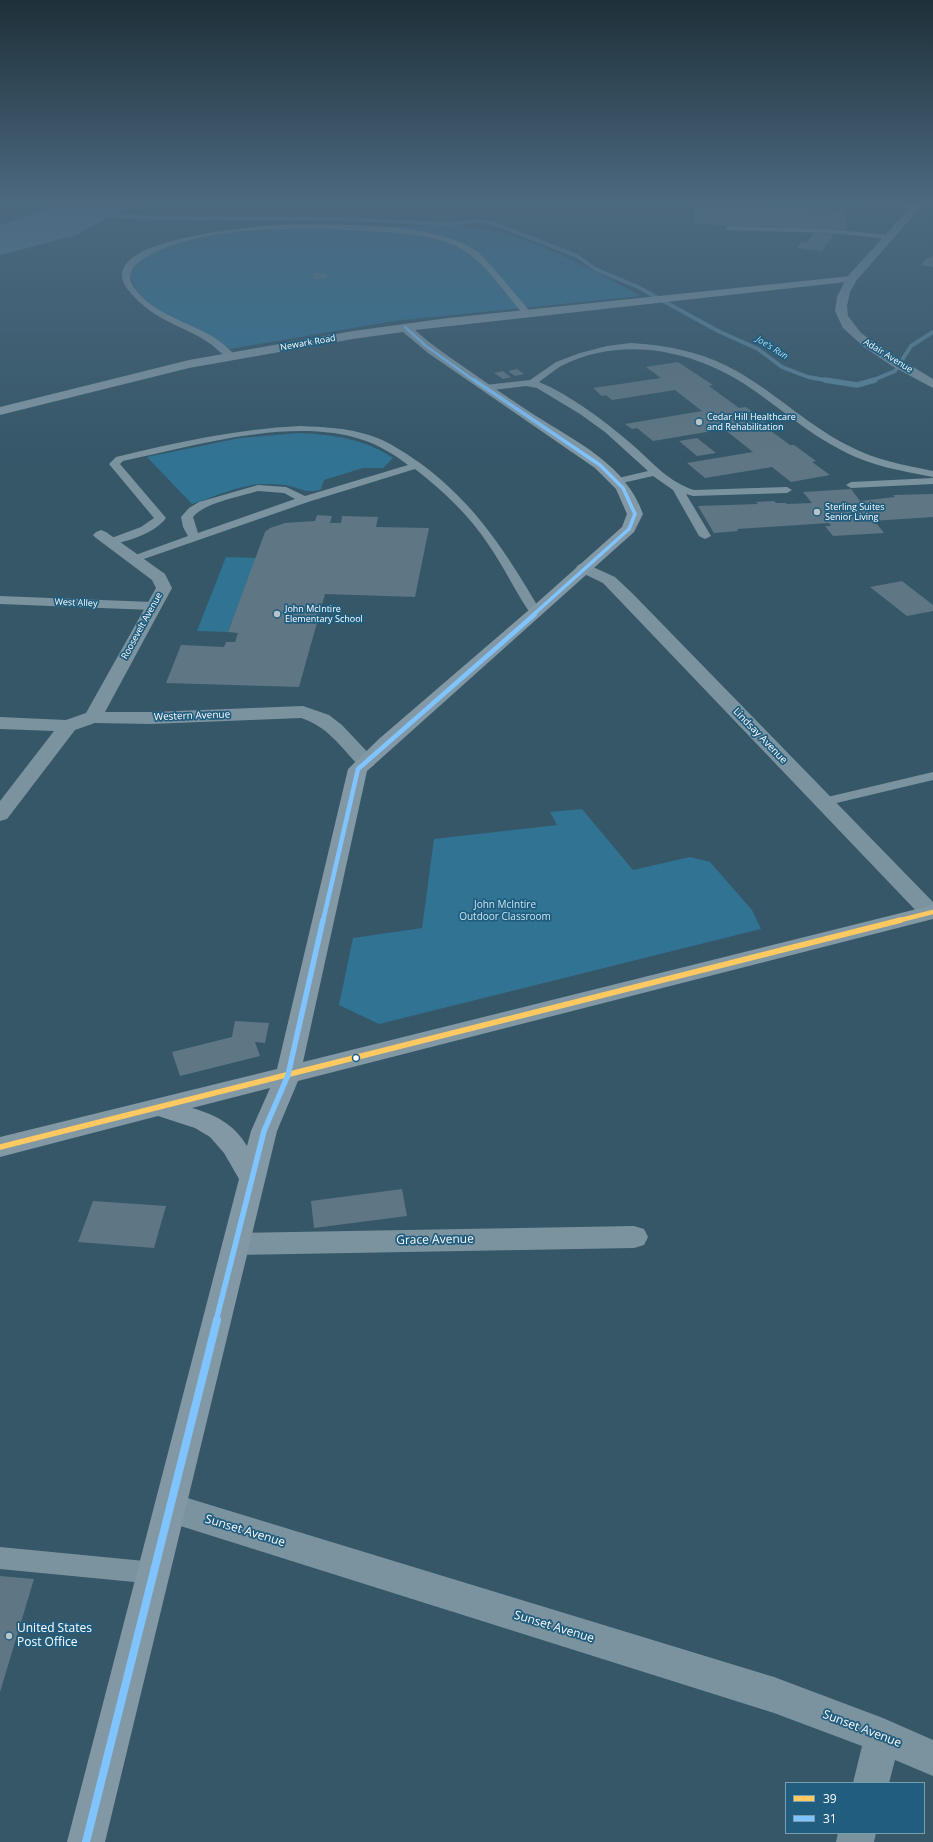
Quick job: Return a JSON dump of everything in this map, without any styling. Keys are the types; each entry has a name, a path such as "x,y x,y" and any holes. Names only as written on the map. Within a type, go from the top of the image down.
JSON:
{"main road":[{"name":"Adair Avenue","path":"847,287 842,296 840,307 842,317 849,327 870,346 933,384"}],"street":[{"name":"Newark Road","path":"0,411 189,364 406,327 775,287"},
{"path":"86,1842 155,1573 264,1131 288,1074 358,769 536,613 584,568 629,529 635,514 629,496 618,481 572,446 426,346 406,327"},
{"name":"Roosevelt Avenue","path":"93,717 152,606 164,588 159,577 105,538"},
{"name":"Lindsay Avenue","path":"584,568 609,580 931,912"},
{"name":"Western Avenue","path":"0,723 68,726 93,717 150,718 303,712 322,719 335,729 366,762"},
{"path":"0,815 68,726"},
{"path":"0,1147 160,1108 288,1074 770,954 931,912"},
{"path":"160,1108 207,1123 225,1136 240,1156 252,1179"},
{"name":"Grace Avenue","path":"236,1244 634,1237"},
{"name":"Sunset Avenue","path":"171,1508 774,1695 883,1736 933,1757"},
{"path":"871,1782 883,1736"}],"lane":[{"path":"130,287 146,306 157,313 206,336 231,356"},
{"path":"505,287 527,313"},
{"path":"486,388 532,383 558,365 591,352 622,347 662,347 682,351 711,361 745,380 823,436 847,450 886,464 933,474"},
{"path":"532,383 581,410 604,426 633,449 655,472 677,488 693,493 787,490"},
{"path":"105,538 150,527 158,522 160,518 114,464 120,459 233,435 283,430 326,430 361,436 378,442 394,451 415,466 462,506 486,533 536,613"},
{"path":"134,559 304,500 415,466"},
{"path":"618,481 655,472"},
{"path":"851,485 933,480"},
{"path":"195,538 189,527 187,517 192,510 203,504 258,488 286,490 304,500"},
{"path":"677,488 705,536"},
{"name":"West Alley","path":"0,600 152,606"},
{"path":"824,802 933,776"},
{"path":"0,1558 155,1573"}],"green space":[{"path":"135,287 624,287 641,296 394,321 230,349 205,333 158,309 140,294"},
{"path":"300,433 349,439 371,446 393,458 383,468 363,468 324,480 321,489 316,491 308,491 282,485 255,485 237,488 192,504 147,457 240,438"},
{"path":"226,557 256,558 228,632 197,631"},
{"name":"John McIntire Outdoor Classroom","path":"582,809 633,870 690,857 710,862 752,910 761,929 379,1024 339,1005 353,938 422,928 434,839 557,825 550,812"}],"building":[{"name":"Cedar Hill Healthcare and Rehabilitation","path":"678,362 713,385 709,386 739,408 746,407 766,422 760,423 790,445 794,445 816,461 812,462 830,475 791,482 772,467 705,478 687,463 753,452 724,429 653,441 637,428 632,429 625,424 702,411 675,390 612,400 606,395 602,396 593,388 661,378 646,367"},
{"path":"517,369 524,374 515,376 508,371"},
{"path":"503,371 511,377 503,379 494,373"},
{"path":"697,438 716,453 697,456 679,441"},
{"name":"Sterling Suites Senior Living","path":"851,489 860,501 895,497 893,495 933,494 933,517 872,521 874,524 877,524 884,533 833,536 825,526 831,526 829,523 737,529 738,531 714,533 698,506 758,504 756,502 774,501 776,503 787,504 812,503 803,492"},
{"name":"John McIntire Elementary School","path":"317,515 332,516 330,523 341,523 342,516 378,517 376,527 429,528 415,597 325,594 299,687 166,683 181,645 224,647 226,642 235,642 238,633 228,632 265,532 270,528 285,523 315,521"},
{"path":"902,581 933,605 933,611 907,616 870,587"},
{"path":"235,1021 269,1023 265,1043 255,1042 260,1056 180,1076 172,1052 232,1037"},
{"path":"402,1189 407,1216 314,1228 311,1201"},
{"path":"93,1201 166,1206 154,1248 78,1242"},
{"name":"United States Post Office","path":"0,1576 34,1579 0,1692"}],"waterway":[{"name":"Joe's Run","path":"638,287 718,331 758,349 782,367 808,377 827,380"},
{"name":"Joe's Run","path":"871,381 895,371 911,346 933,332"},
{"name":"Joe's Run","path":"827,380 857,385 875,380"}],"transit line":[{"name":"31","path":"86,1842 264,1131 288,1075 358,769 536,613 584,568 629,529 635,514 630,500 623,488 609,472 582,451 519,411 432,351 405,327"},
{"name":"39","path":"0,1147 933,912"}],"place":[{"name":"Cedar Hill Healthcare and Rehabilitation","path":"699,422"},
{"name":"Sterling Suites Senior Living","path":"817,512"},
{"name":"John McIntire Elementary School","path":"277,614"},
{"name":"United States Post Office","path":"9,1636"}]}
